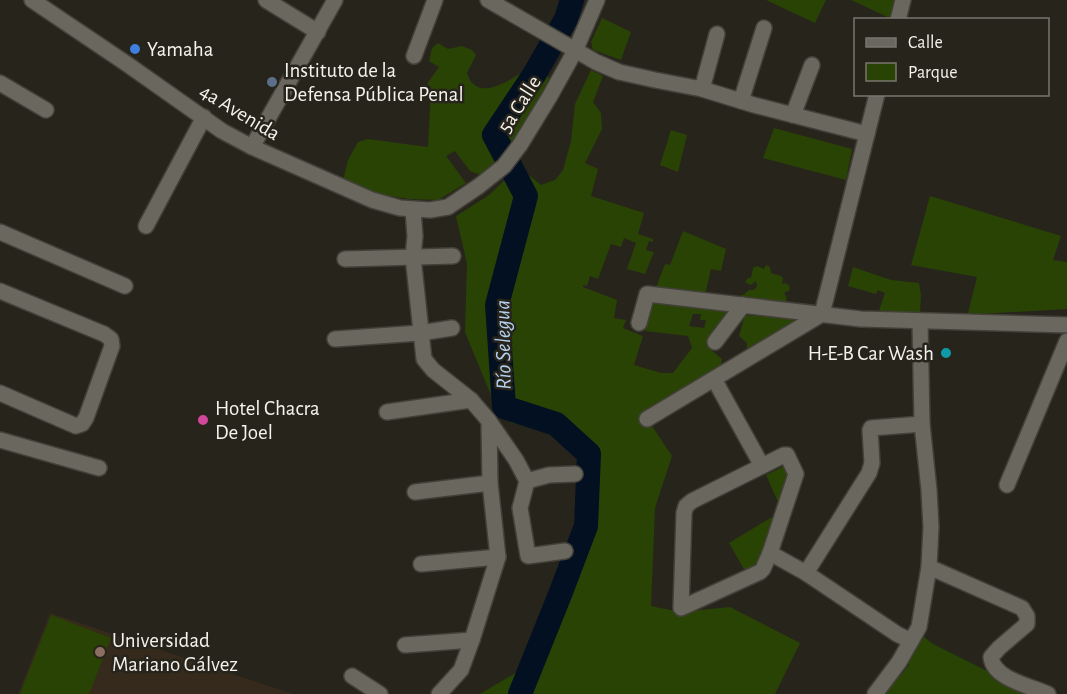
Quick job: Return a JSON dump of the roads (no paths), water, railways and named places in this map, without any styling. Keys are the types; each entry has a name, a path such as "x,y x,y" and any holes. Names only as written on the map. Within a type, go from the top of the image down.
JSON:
{"street":[{"name":"4a Avenida","path":"32,0 222,131 252,147 356,194 387,205 413,210 448,207"},
{"path":"266,0 318,32"},
{"path":"252,147 335,0"},
{"path":"414,56 435,0"},
{"path":"488,0 575,51 619,72 702,89 867,134"},
{"name":"5a Calle","path":"448,207 479,186 504,165 520,145 575,51 597,0"},
{"path":"898,18 903,0"},
{"path":"741,101 764,28"},
{"path":"702,89 717,34"},
{"path":"793,115 812,64"},
{"path":"0,83 46,110"},
{"path":"647,419 822,315 876,96"},
{"path":"146,226 204,117"},
{"path":"413,210 415,236 413,257 424,359 433,370 471,400 489,421 516,460 526,481 520,508 528,556 565,551"},
{"path":"0,232 125,286"},
{"path":"345,259 453,256"},
{"path":"0,291 104,334 111,339 112,346 82,424 76,426 0,393"},
{"path":"639,323 647,294 861,319 1067,325"},
{"path":"715,342 743,305"},
{"path":"875,694 899,662 920,627 929,567 931,527 921,424 920,321"},
{"path":"335,339 420,333 452,328"},
{"path":"1007,485 1067,340"},
{"path":"714,379 762,466"},
{"path":"387,412 471,400"},
{"path":"439,694 461,670 498,557 490,483 489,421"},
{"path":"806,573 869,473 872,463 871,428 921,424"},
{"path":"0,440 99,468"},
{"path":"786,454 796,474 770,553 760,572 680,607 686,506 786,454"},
{"path":"526,481 549,475 575,474"},
{"path":"415,492 490,483"},
{"path":"770,553 806,573 911,641"},
{"path":"421,564 498,557"},
{"path":"929,567 1022,608 1027,616 1027,624 999,648 991,657 992,663 1011,680 1048,694"},
{"path":"405,645 472,640"},
{"path":"352,676 380,694"}],"waterway":[{"name":"Río Selegua","path":"520,694 586,526 589,454 556,424 504,407 497,305 526,196 494,135 534,75 566,19 572,0"}],"place":[{"name":"Yamaha","path":"135,49"},
{"name":"Instituto de la Defensa Pública Penal","path":"272,82"},
{"name":"H-E-B Car Wash","path":"946,353"},
{"name":"Hotel Chacra De Joel","path":"203,420"},
{"name":"Universidad Mariano Gálvez","path":"100,652"}]}
